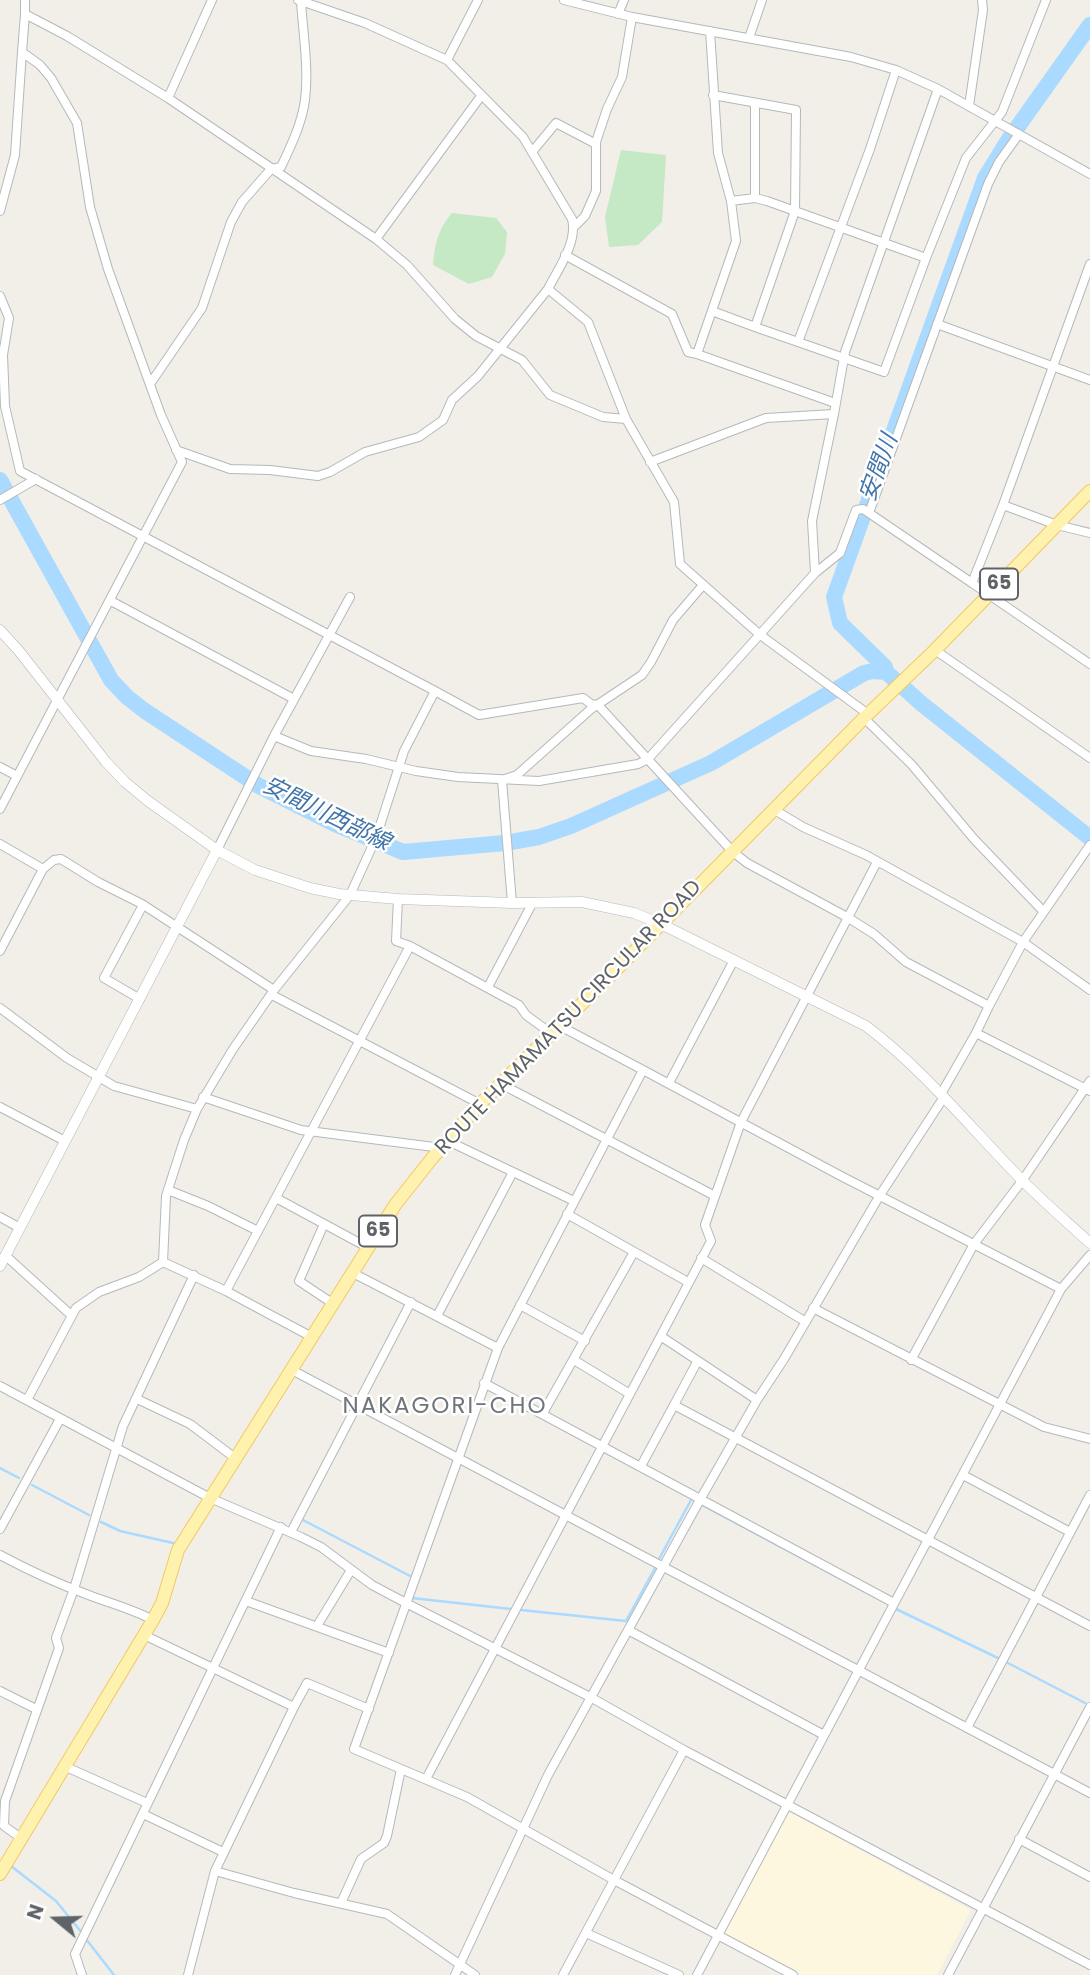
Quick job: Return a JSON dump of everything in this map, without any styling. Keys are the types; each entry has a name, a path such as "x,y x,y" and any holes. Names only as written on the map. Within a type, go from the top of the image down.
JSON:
{"main road":[{"name":"ROUTE HAMAMATSU CIRCULAR ROAD","path":"0,1874 153,1620 162,1603 178,1550 310,1336 395,1205 480,1104 935,650 1090,491"}],"street":[{"path":"0,211 15,155 25,0"},
{"path":"168,98 212,0"},
{"path":"447,60 478,0"},
{"path":"564,0 632,17 860,59 896,70 997,120 1090,174"},
{"path":"618,14 624,0"},
{"path":"749,38 762,0"},
{"path":"969,106 983,10 982,0"},
{"path":"712,311 884,372 965,158 997,120 1046,0"},
{"path":"150,384 202,308 230,222 242,202 271,169 281,167 298,128 305,101 306,75 299,1 365,23 447,60 523,137 572,219 574,227"},
{"path":"26,14 168,98 376,239 407,265 454,318 476,336 522,360 550,394 603,417 626,419"},
{"path":"176,450 230,469 270,470 318,476 365,452 409,442 438,425 452,400 472,383 548,289 565,255 574,227 585,216 596,191 596,144 607,109 622,77 632,17"},
{"path":"697,354 736,241 731,201 718,153 710,31"},
{"path":"0,808 182,462 150,384 97,233 90,207 77,123 51,78 40,65 22,52"},
{"path":"798,342 870,149 896,70"},
{"path":"815,573 812,521 844,358 938,89"},
{"path":"713,95 796,110 795,211 755,327"},
{"path":"376,239 481,96"},
{"path":"755,104 755,198"},
{"path":"532,152 556,123 596,144"},
{"path":"867,511 988,184 1017,132"},
{"path":"731,201 755,198 926,258"},
{"path":"565,255 672,314 688,352 835,403"},
{"path":"972,583 1090,264"},
{"path":"548,289 588,322 626,419 674,502 680,564 759,634 866,716 912,765 974,839 1043,911"},
{"path":"0,296 9,318 2,355 5,406 20,471 480,715 583,698 598,705 732,851 747,863 847,917 874,934 906,962 989,1006"},
{"path":"937,324 1090,380"},
{"path":"650,462 766,418 834,414"},
{"path":"6,496 36,479"},
{"path":"1003,505 1090,533"},
{"path":"274,736 311,751 366,759 399,768 437,775 502,780 539,781 638,764 648,759 697,708 815,573 840,553 856,510 867,511 1090,664"},
{"path":"502,780 517,775 598,705 642,675 652,663 673,620 703,585"},
{"path":"0,1266 178,928 253,776 350,597"},
{"path":"111,601 294,699"},
{"path":"0,630 125,782 217,850 277,878 310,888 350,895 512,903 582,902 609,906 661,923 866,1026 893,1047 1022,1181 1090,1243"},
{"path":"935,650 1090,758"},
{"path":"163,1262 168,1190 197,1109 233,1049 273,992 350,895 376,838 412,731 435,691"},
{"path":"0,766 17,776"},
{"path":"502,780 512,903"},
{"path":"773,809 1023,942 1090,990"},
{"path":"0,844 43,869"},
{"path":"455,1975 548,1775 701,1498 757,1400 942,1096 1023,942 1089,847"},
{"path":"0,951 43,869 54,860 61,859 143,905 273,992 480,1104"},
{"path":"426,1779 711,1241 705,1225 741,1122 877,862"},
{"path":"398,899 396,941 488,987 519,1005 526,1015 669,1083 1061,1289"},
{"path":"488,987 533,902"},
{"path":"140,999 104,978 143,905"},
{"path":"226,1291 410,946"},
{"path":"669,1083 734,960"},
{"path":"1,1011 67,1058 114,1086 197,1109"},
{"path":"976,1033 1087,1090"},
{"path":"643,1070 498,1348 354,1749 467,1797 521,1830 793,1975"},
{"path":"911,1360 974,1244 1087,1090 1090,1081"},
{"path":"501,1084 715,1196"},
{"path":"204,1097 301,1130 445,1144 574,1201"},
{"path":"0,1107 65,1141"},
{"path":"437,1316 513,1172"},
{"path":"168,1190 258,1231"},
{"path":"276,1198 367,1247"},
{"path":"567,1214 688,1282"},
{"path":"0,1217 20,1228"},
{"path":"324,1224 299,1281 332,1303"},
{"path":"543,1413 634,1252"},
{"path":"697,1975 1061,1289 1090,1255"},
{"path":"6,1256 71,1315"},
{"path":"701,1258 806,1322"},
{"path":"163,1262 226,1291 310,1336"},
{"path":"27,1400 76,1308 99,1292 139,1277 163,1262"},
{"path":"351,1272 498,1348"},
{"path":"21,1838 5,1826 5,1801 59,1648 56,1638 74,1589 115,1448 194,1275"},
{"path":"291,1532 411,1302"},
{"path":"520,1304 585,1341"},
{"path":"813,1308 1044,1427 1090,1438"},
{"path":"662,1337 757,1400"},
{"path":"574,1360 630,1394"},
{"path":"641,1466 697,1362"},
{"path":"290,1369 1090,1793"},
{"path":"484,1383 894,1603"},
{"path":"0,1386 209,1498 281,1527 321,1547 351,1570 406,1603 592,1698 684,1750 1090,1965"},
{"path":"136,1399 190,1424 235,1458"},
{"path":"674,1405 1090,1626"},
{"path":"0,1529 60,1419"},
{"path":"963,1475 1070,1532"},
{"path":"967,1728 1090,1495"},
{"path":"82,1975 75,1954 281,1527"},
{"path":"0,1555 74,1589 153,1620"},
{"path":"317,1626 351,1570"},
{"path":"246,1601 389,1653"},
{"path":"628,1630 824,1735"},
{"path":"144,1635 294,1707"},
{"path":"188,1975 215,1871 307,1683 369,1709"},
{"path":"0,1691 36,1709"},
{"path":"948,1975 1090,1707"},
{"path":"563,1975 684,1750"},
{"path":"64,1766 148,1803"},
{"path":"341,1903 361,1859 384,1843 401,1769"},
{"path":"143,1814 223,1852"},
{"path":"1019,1839 1090,1877"},
{"path":"215,1871 294,1893 387,1914 475,1975"},
{"path":"586,1933 679,1975"},
{"path":"654,1975 657,1965"}],"shaded area":[{"path":"790,1812 971,1910 937,1975 802,1975 723,1933 786,1813"}],"green space":[{"path":"621,150 666,155 662,222 638,245 609,247 605,217"},
{"path":"452,213 496,218 507,232 505,254 492,277 469,284 433,265 438,237"}],"waterway":[{"name":"安間川","path":"1090,25 1009,139 985,178 834,597 840,623 885,667 886,672 1090,838"},
{"name":"安間川西部線","path":"0,480 111,680 127,697 259,786 335,824 403,852 505,843 539,837 571,826 711,763 864,673 886,672"},
{"path":"0,1468 19,1478"},
{"path":"32,1485 89,1515"},
{"path":"659,1559 691,1500"},
{"path":"704,1506 871,1595"},
{"path":"301,1519 412,1577"},
{"path":"101,1522 120,1531 173,1543"},
{"path":"521,1610 626,1621 655,1568"},
{"path":"412,1598 511,1609"},
{"path":"896,1609 1000,1659"},
{"path":"1006,1662 1085,1703"},
{"path":"11,1866 56,1901 82,1933"},
{"path":"86,1939 114,1975"}],"district":[{"name":"NAKAGORI-CHO","path":"445,1407"}]}
